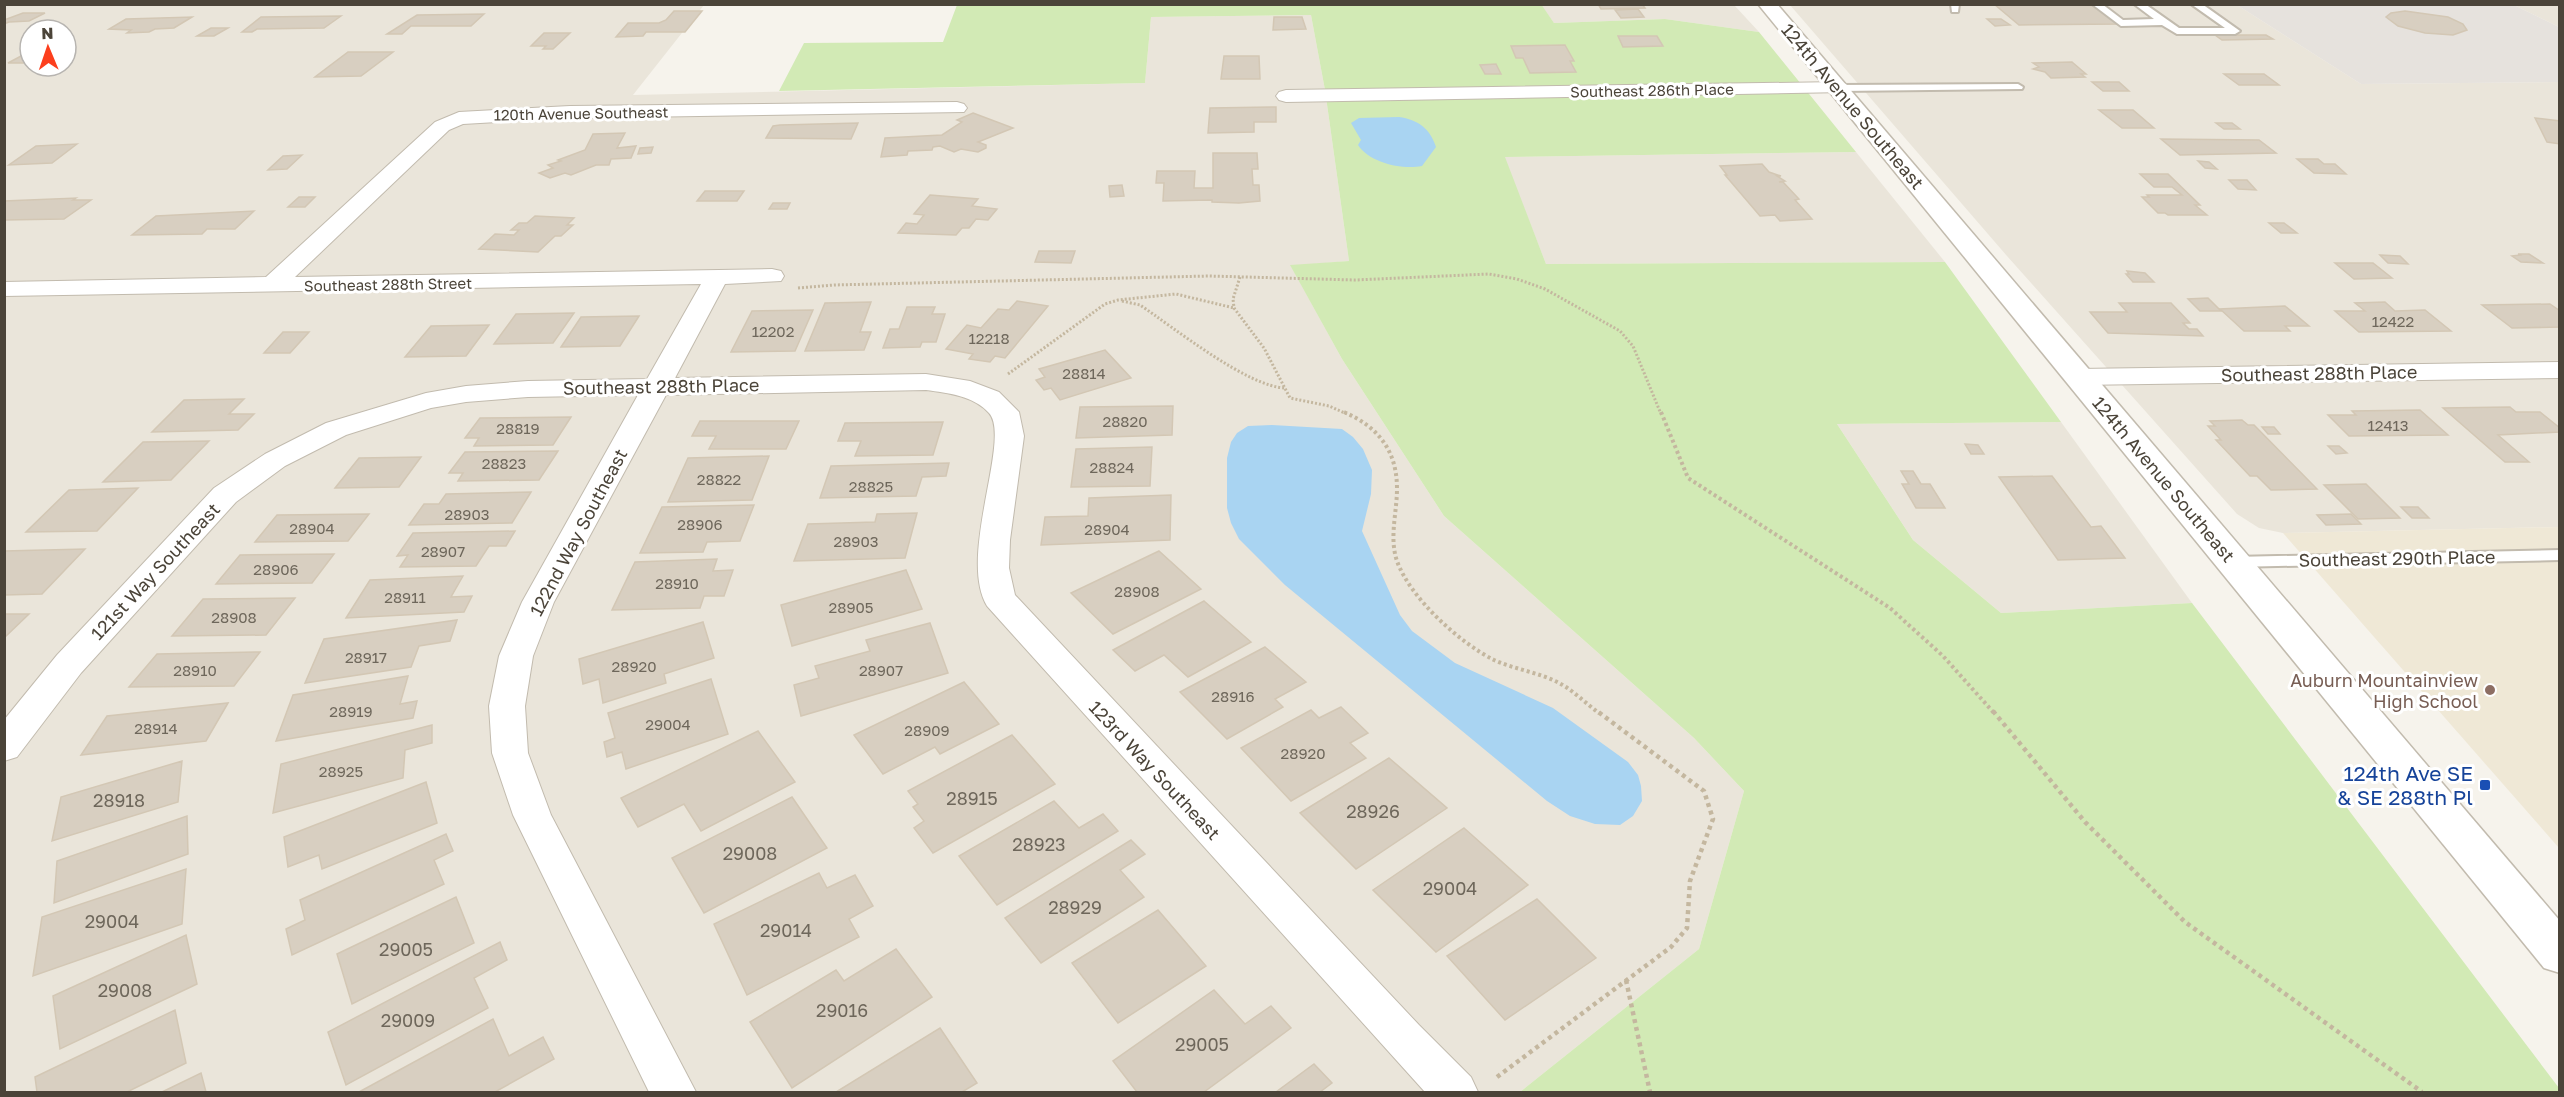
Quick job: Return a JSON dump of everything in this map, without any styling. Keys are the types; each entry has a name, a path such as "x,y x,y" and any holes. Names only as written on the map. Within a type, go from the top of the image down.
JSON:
{"street":[{"name":"124th Avenue Southeast","path":"1767,4 2559,954"},
{"name":"Southeast 286th Place","path":"1286,96 1839,88"},
{"name":"120th Avenue Southeast","path":"271,286 442,126 459,118 570,112 957,108"},
{"name":"Southeast 288th Street","path":"4,289 717,277 780,283"},
{"name":"122nd Way Southeast","path":"673,1092 532,815 510,753 507,706 516,656 538,602 717,277"},
{"name":"Southeast 288th Place","path":"2078,377 2559,370"},
{"name":"Southeast 288th Place","path":"336,429 426,401 466,394 528,389 926,382 994,389"},
{"name":"123rd Way Southeast","path":"994,389 1005,412 1010,436 994,540 993,568 999,598 1387,1022 1455,1092"},
{"name":"121st Way Southeast","path":"4,747 69,664 225,495 275,460 336,429"}],"lane":[{"path":"2096,4 2121,22 2162,22"},
{"path":"2138,4 2177,31 2235,30 2194,4"},
{"name":"Southeast 286th Place","path":"1839,88 2018,87"},
{"name":"Southeast 290th Place","path":"2234,562 2559,555"}],"path":[{"path":"780,283 834,285 1240,277 1355,280 1489,274 1517,279 1545,289 1620,331 1633,346 1688,478 1890,608 1943,656 1989,706 2085,822 2186,922 2422,1092"},
{"path":"1240,277 1233,299 1234,308 1264,348 1290,398 1329,406 1355,417 1364,421 1382,437 1395,466 1397,489 1393,525 1397,561 1418,597 1444,626 1494,660 1556,681 1704,791 1713,819 1690,881 1687,928 1671,947 1497,1077"},
{"path":"994,389 1105,304 1118,300 1176,294 1234,308"},
{"path":"1118,300 1140,304 1241,373 1273,388 1286,388"},
{"path":"1626,980 1650,1092"}],"shaded area":[{"path":"5,5 704,5 633,95 1145,83 1151,17 1311,15 1325,90 1349,261 1291,266 1342,359 1444,516 1694,738 1744,791 1699,949 1520,1092 5,1092"},
{"path":"1541,5 1734,5 1759,32 1665,19 1554,23"},
{"path":"1790,5 2237,5 2361,84 2559,82 2559,527 2283,533 2259,528 2237,514 2007,256"},
{"path":"2237,5 2514,5 2559,27 2559,82 2361,84"},
{"path":"2514,5 2559,5 2559,27"},
{"path":"1856,152 1945,262 1546,264 1504,157"},
{"path":"2061,422 2192,603 2001,613 1913,540 1837,424"},
{"name":"Auburn Mountainview High School","path":"2559,527 2559,848 2283,533"}],"green space":[{"path":"1541,4 1554,23 1665,19 1759,32 1856,152 1505,157 1546,264 1945,262 2061,422 1837,424 1913,540 2001,613 2192,603 2559,1088 2559,1092 1520,1092 1699,949 1744,791 1694,738 1444,516 1342,359 1290,265 1349,261 1325,90 1311,15 1151,17 1145,83 779,91 804,43 943,42 957,5"}],"water":[{"path":"1399,117 1412,120 1422,126 1433,140 1436,147 1422,166 1405,167 1387,164 1370,156 1358,145 1361,140 1351,123 1359,118"},
{"path":"1248,426 1342,429 1353,437 1363,449 1372,470 1371,494 1362,531 1400,615 1412,631 1455,663 1553,708 1628,762 1638,775 1641,786 1642,801 1633,816 1620,825 1595,824 1570,816 1547,801 1285,585 1239,539 1227,508 1227,458 1231,442 1237,433"}],"building":[{"path":"1598,4 1642,4 1645,8 1601,9"},
{"path":"1994,4 2092,4 2119,24 2019,25"},
{"path":"1638,9 1644,17 1621,18 1615,10"},
{"path":"674,11 702,11 685,32 646,32 643,36 616,37 628,23 659,23 666,20"},
{"path":"2405,11 2448,17 2463,24 2467,30 2453,35 2425,33 2398,26 2386,17 2391,13"},
{"path":"23,13 45,13 35,18 18,18 18,22 4,24 4,20"},
{"path":"484,14 471,26 411,26 402,34 387,34 417,15"},
{"path":"341,16 324,28 257,29 252,32 242,32 261,17"},
{"path":"192,17 174,28 155,29 149,32 127,33 131,30 109,29 126,19"},
{"path":"1274,17 1302,17 1306,29 1273,30"},
{"path":"1987,19 2001,19 2010,25 1995,26"},
{"path":"211,28 228,28 214,36 197,36"},
{"path":"544,33 570,33 553,49 543,49 546,46 531,46"},
{"path":"2215,35 2266,35 2273,39 2222,40"},
{"path":"1618,36 1657,36 1663,46 1623,47"},
{"path":"1565,45 1574,61 1570,61 1576,72 1530,73 1523,58 1516,58 1511,46"},
{"path":"348,52 393,52 361,76 315,77"},
{"path":"1224,56 1259,56 1260,79 1221,79"},
{"path":"18,58 18,63 8,63"},
{"path":"2072,62 2086,74 2081,74 2085,77 2051,78 2045,72 2033,69 2039,67 2033,63"},
{"path":"1496,64 1501,74 1485,74 1480,65"},
{"path":"2224,74 2264,74 2279,85 2239,85"},
{"path":"2092,82 2119,82 2129,91 2103,91"},
{"path":"1276,107 1276,122 1254,122 1254,132 1208,133 1210,108"},
{"path":"2099,110 2133,110 2154,128 2122,128"},
{"path":"973,113 1013,128 978,142 986,145 986,148 978,152 961,149 954,152 940,146 933,147 932,150 908,151 907,155 881,157 885,138 942,135 962,122 957,120"},
{"path":"2535,118 2560,121 2560,144 2547,142"},
{"path":"858,123 851,139 766,138 773,126"},
{"path":"2216,123 2232,123 2240,129 2224,129"},
{"path":"625,133 617,148 636,146 631,158 611,159 609,165 596,165 571,175 565,173 550,178 539,173 553,168 548,165 561,161 558,160 585,150 593,134"},
{"path":"2161,139 2259,140 2276,153 2180,155"},
{"path":"77,144 52,163 9,165 36,146"},
{"path":"653,147 651,153 638,154 640,148"},
{"path":"1213,153 1257,153 1258,169 1252,169 1253,185 1259,185 1260,201 1239,203 1212,202 1212,200 1163,201 1164,183 1156,183 1157,171 1195,171 1194,188 1213,188"},
{"path":"302,155 287,169 268,170 283,156"},
{"path":"2297,159 2318,159 2324,164 2335,164 2346,174 2314,173"},
{"path":"2198,161 2209,162 2217,169 2205,168"},
{"path":"1762,164 1769,172 1781,176 1777,176 1785,181 1779,182 1783,182 1799,199 1795,200 1812,219 1780,221 1775,215 1760,216 1720,166"},
{"path":"2140,174 2168,174 2200,205 2195,205 2207,215 2158,213 2142,197 2182,195 2172,187 2154,187"},
{"path":"2229,180 2247,180 2256,190 2238,189"},
{"path":"1122,185 1124,196 1110,197 1109,186"},
{"path":"705,191 744,191 737,201 697,201"},
{"path":"930,195 978,199 972,206 997,209 988,220 976,219 969,228 962,228 956,235 898,233 906,223 917,224 924,215 914,214"},
{"path":"299,197 315,197 305,207 288,207"},
{"path":"76,198 73,200 91,200 64,219 4,220 4,201"},
{"path":"773,203 790,203 787,209 769,209"},
{"path":"254,211 235,229 207,229 202,234 132,235 156,216"},
{"path":"535,216 574,218 567,225 573,225 561,236 555,236 538,252 479,249 495,234 514,235 519,230 511,230 519,223 527,223"},
{"path":"2269,223 2284,223 2297,233 2281,233"},
{"path":"1039,251 1075,251 1071,263 1035,262"},
{"path":"2518,254 2529,254 2543,263 2521,262 2512,256 2520,255"},
{"path":"2380,255 2400,256 2408,264 2388,263"},
{"path":"2335,263 2373,263 2392,278 2354,279"},
{"path":"2127,271 2145,273 2154,282 2133,282 2126,274 2129,274"},
{"path":"2208,298 2221,311 2200,311 2188,299"},
{"path":"1017,301 1048,306 1005,358 995,356 990,362 969,359 973,354 946,349 967,325 981,328 998,309 1009,310"},
{"path":"871,302 860,332 871,332 864,350 805,351 825,303"},
{"path":"2385,302 2395,311 2425,310 2451,331 2359,332 2335,311 2365,311 2355,303"},
{"path":"2119,303 2171,303 2190,323 2183,323 2189,329 2197,329 2203,336 2108,333 2090,312 2127,312"},
{"path":"2550,304 2560,311 2560,327 2512,328 2482,305"},
{"path":"2285,306 2309,326 2285,326 2290,331 2244,331 2220,309"},
{"path":"907,307 935,307 932,314 945,314 936,342 922,342 920,347 883,348 890,329 899,329"},
{"path":"813,310 795,351 731,352 752,311"},
{"path":"574,313 553,343 494,344 516,314"},
{"path":"639,316 620,346 561,347 581,317"},
{"path":"489,325 466,356 405,357 431,326"},
{"path":"283,332 309,332 290,353 264,353"},
{"path":"1105,350 1131,378 1060,400 1051,388 1044,390 1036,380 1045,377 1039,369"},
{"path":"244,399 229,414 254,414 238,430 152,432 184,400"},
{"path":"1173,406 1172,435 1076,438 1080,407"},
{"path":"2510,407 2516,412 2540,412 2560,428 2560,432 2498,435 2529,462 2505,462 2443,408"},
{"path":"2420,410 2448,435 2349,436 2328,415 2356,415 2352,411"},
{"path":"571,417 553,445 474,446 479,438 465,438 480,418"},
{"path":"2242,420 2248,425 2254,425 2317,489 2271,490 2257,476 2250,476 2216,440 2221,440 2208,426 2215,426 2210,421"},
{"path":"700,421 799,421 786,449 709,449 716,436 692,436"},
{"path":"943,422 933,455 855,456 861,441 838,441 845,423"},
{"path":"2262,427 2274,427 2280,434 2268,434"},
{"path":"209,441 171,480 103,482 143,442"},
{"path":"1965,444 1978,445 1984,454 1971,454"},
{"path":"2328,446 2339,446 2347,453 2336,454"},
{"path":"1152,447 1150,486 1071,487 1076,449"},
{"path":"558,451 539,480 458,481 463,473 449,473 465,452"},
{"path":"769,456 752,500 668,502 688,458"},
{"path":"421,457 399,487 335,488 359,458"},
{"path":"949,463 946,476 922,477 916,496 820,498 831,466"},
{"path":"1901,471 1913,471 1921,484 1930,484 1945,508 1916,508 1902,484 1909,484"},
{"path":"2052,476 2091,527 2101,526 2125,558 2058,560 1999,477"},
{"path":"2366,484 2400,518 2358,519 2324,485"},
{"path":"138,488 97,531 26,532 69,490"},
{"path":"531,492 512,523 409,525 424,504 439,504 446,494"},
{"path":"1171,495 1170,540 1041,545 1045,517 1088,516 1089,498"},
{"path":"754,505 740,541 707,542 703,552 640,553 662,507"},
{"path":"2401,507 2418,507 2429,518 2412,518"},
{"path":"917,513 905,558 794,561 808,524 875,522 877,514"},
{"path":"369,514 348,541 255,542 277,515"},
{"path":"2351,514 2361,524 2326,525 2317,515"},
{"path":"515,531 506,546 489,546 476,566 400,567 408,555 397,556 413,533"},
{"path":"85,549 42,594 4,595 4,551"},
{"path":"1159,551 1201,589 1113,634 1071,593"},
{"path":"334,554 312,583 216,584 240,555"},
{"path":"717,559 713,571 733,570 724,596 704,596 700,608 612,610 635,562"},
{"path":"906,570 922,609 792,646 781,605"},
{"path":"463,576 451,597 472,596 464,612 346,618 370,580"},
{"path":"295,598 266,635 172,636 203,599"},
{"path":"1204,601 1251,642 1188,677 1164,655 1135,671 1113,650"},
{"path":"4,614 29,614 4,638"},
{"path":"457,620 450,641 419,646 411,667 305,683 324,639"},
{"path":"703,622 714,658 664,674 666,683 603,703 599,679 583,684 579,659"},
{"path":"930,623 948,673 801,716 794,685 819,678 815,666 870,651 866,640"},
{"path":"1265,647 1306,682 1275,699 1283,707 1227,739 1180,692"},
{"path":"260,652 234,686 129,687 157,654"},
{"path":"408,676 400,704 417,701 413,718 276,741 293,695"},
{"path":"711,679 728,734 626,769 622,752 607,757 604,742 615,738 608,713"},
{"path":"964,682 999,724 940,754 935,747 883,774 854,735"},
{"path":"228,703 206,741 81,755 107,716"},
{"path":"1341,707 1368,733 1350,743 1366,758 1291,801 1241,748 1311,710 1319,718"},
{"path":"432,725 432,743 405,750 403,778 273,813 281,764"},
{"path":"758,731 795,782 701,831 684,804 638,827 621,798"},
{"path":"1012,735 1055,784 933,853 914,828 924,821 913,807 918,804 908,791"},
{"path":"1389,758 1447,808 1356,869 1300,813"},
{"path":"182,761 178,802 52,841 61,797"},
{"path":"426,782 437,823 322,869 319,855 288,867 284,837"},
{"path":"792,797 827,848 704,913 672,858"},
{"path":"1054,801 1079,828 1103,814 1118,831 997,905 959,856"},
{"path":"187,816 188,854 54,903 57,861"},
{"path":"1464,828 1528,885 1436,952 1373,890"},
{"path":"446,834 453,851 434,860 444,884 292,955 286,929 305,920 300,900"},
{"path":"1131,840 1145,854 1120,870 1144,897 1041,963 1005,918"},
{"path":"186,869 182,924 33,976 42,917"},
{"path":"819,873 827,888 855,875 873,906 849,919 859,937 747,995 714,924"},
{"path":"456,897 474,943 352,1004 337,954"},
{"path":"1537,899 1596,958 1505,1020 1447,956"},
{"path":"1158,910 1206,966 1118,1023 1072,963"},
{"path":"186,935 197,984 60,1049 53,996"},
{"path":"500,942 507,960 474,978 488,1008 346,1085 328,1032"},
{"path":"896,949 932,997 792,1088 750,1022 836,970 844,981"},
{"path":"1214,990 1245,1024 1271,1006 1291,1028 1204,1092 1137,1092 1113,1061"},
{"path":"175,1010 186,1063 127,1092 37,1092 35,1077"},
{"path":"493,1019 509,1056 543,1037 554,1059 495,1092 359,1092"},
{"path":"940,1028 977,1083 962,1092 836,1092"},
{"path":"1314,1064 1332,1083 1320,1092 1276,1092"},
{"path":"201,1073 206,1092 162,1092"}],"place":[{"name":"Auburn Mountainview High School","path":"2490,690"},
{"name":"124th Ave SE & SE 288th Pl","path":"2485,785"}]}
